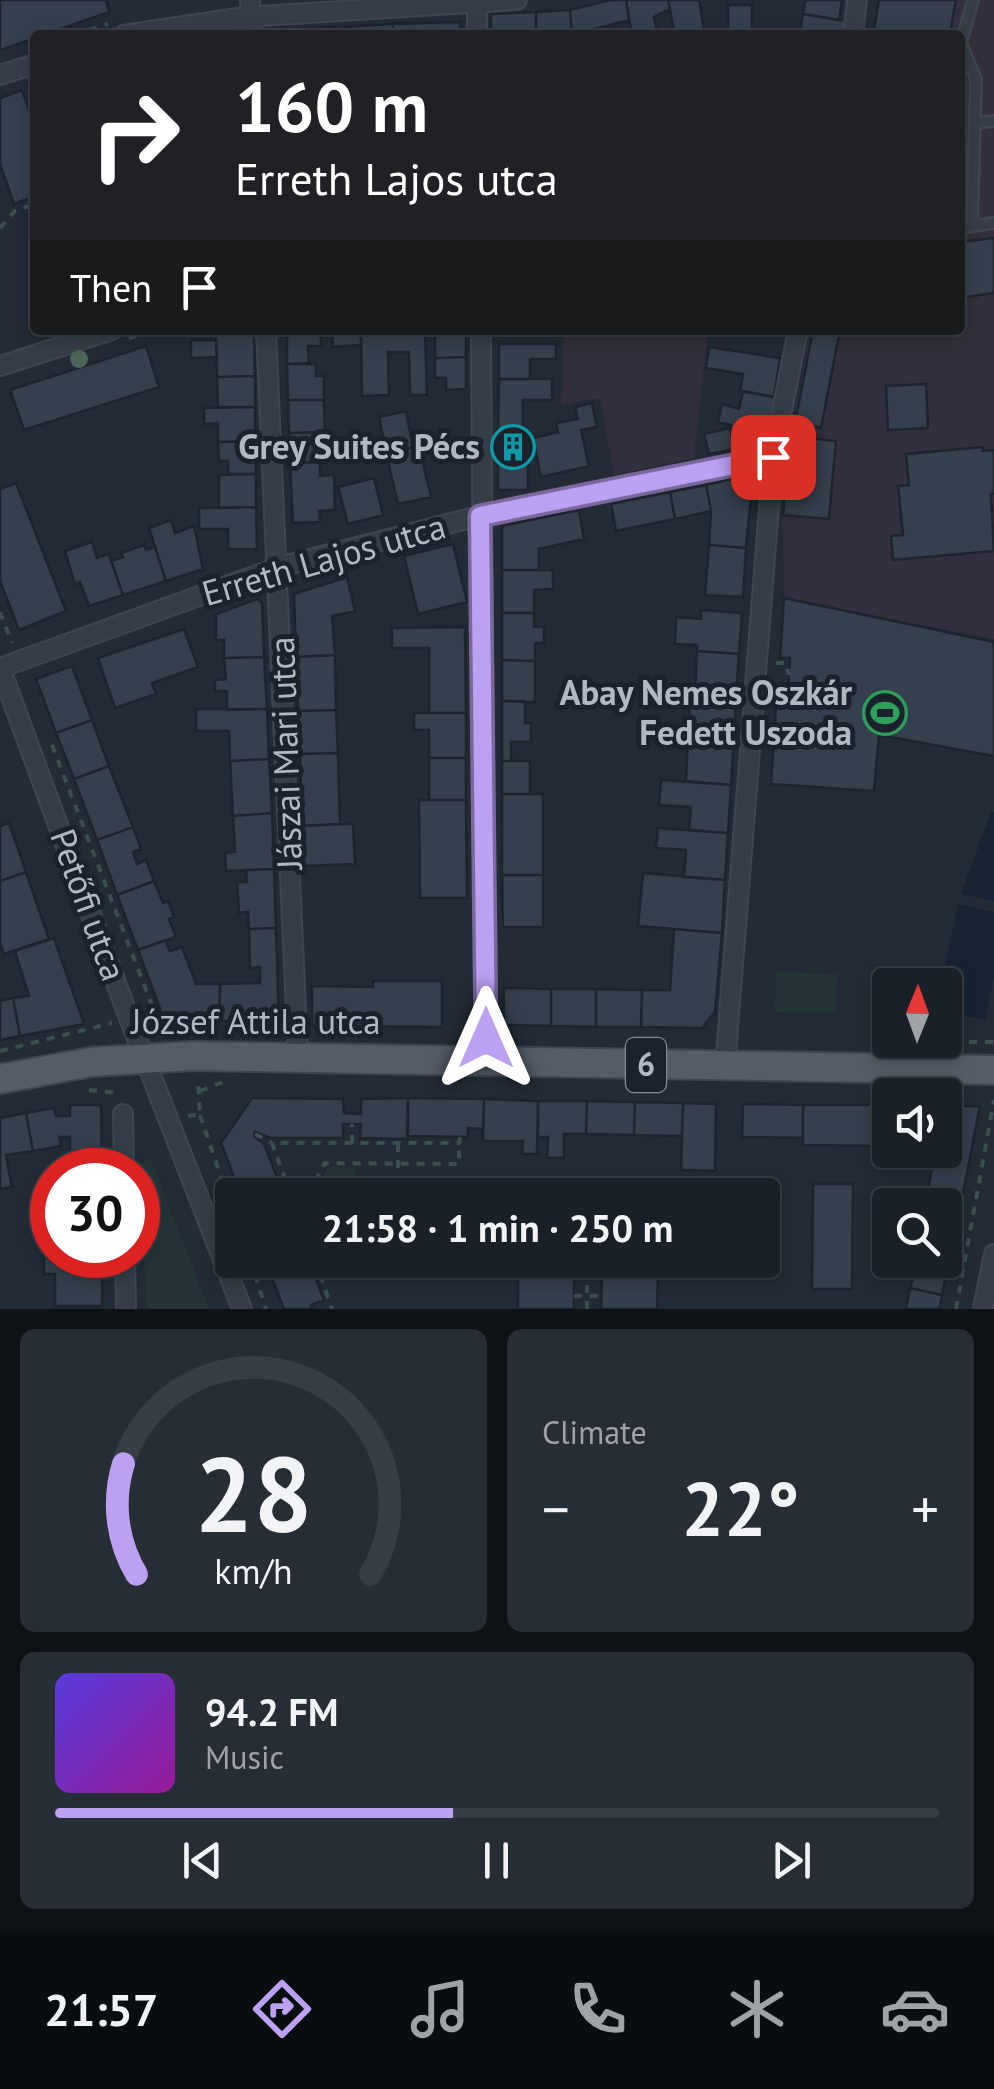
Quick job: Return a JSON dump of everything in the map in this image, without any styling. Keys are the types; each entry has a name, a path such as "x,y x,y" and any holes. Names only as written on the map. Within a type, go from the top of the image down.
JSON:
{"main road":[{"name":"József Attila utca","path":"0,1079 91,1062 145,1057 994,1070"}],"street":[{"path":"145,30 251,17 517,0"},
{"path":"854,30 857,0"},
{"path":"476,4 477,30"},
{"path":"0,76 30,66"},
{"path":"0,366 96,335"},
{"name":"Jászai Mari utca","path":"266,335 298,1057"},
{"path":"481,335 486,1060"},
{"path":"725,1067 773,457 797,335"},
{"name":"Erreth Lajos utca","path":"0,668 278,566 480,516 773,457"},
{"name":"Petőfi utca","path":"0,668 242,1309"},
{"path":"123,1114 124,1148"},
{"path":"983,1309 994,1254"},
{"path":"125,1278 126,1309"}],"lane":[{"path":"964,30 972,0"},
{"path":"965,53 976,80 972,227"},
{"path":"975,123 994,121"},
{"path":"965,228 994,223"}],"path":[{"path":"0,228 14,211 30,206"},
{"path":"0,612 20,661"},
{"path":"766,662 786,664 789,675"},
{"path":"52,745 156,1016"},
{"path":"956,1309 994,1100"},
{"path":"200,1114 221,1178"},
{"path":"352,1124 352,1143"},
{"path":"254,1134 272,1142 460,1140 459,1164 326,1162 317,1178"},
{"path":"272,1142 285,1178"},
{"path":"398,1143 398,1178"},
{"path":"256,1278 266,1309"},
{"path":"321,1278 332,1307 322,1309"},
{"path":"587,1278 587,1309"},
{"path":"574,1296 601,1296"}],"shaded area":[{"path":"879,0 994,0 994,639 784,598 783,515 791,436 809,335 965,335 965,30 874,30"},
{"path":"564,335 707,335 694,458 614,475 600,398 561,405"},
{"path":"776,972 837,974 836,1013 775,1012"},
{"path":"328,1167 355,1168 355,1178 322,1178"},
{"path":"160,1182 209,1309 147,1309 145,1278 160,1278"}],"water":[{"path":"994,812 994,901 961,894"},
{"path":"958,904 994,912 994,978 985,1020 962,1015 962,968 945,968"}],"building":[{"path":"106,0 109,12 58,30 30,30 30,40 0,50 0,1"},
{"path":"626,0 629,20 591,30 572,30 570,10"},
{"path":"626,0 668,0 670,9 654,17 657,30 631,30"},
{"path":"668,0 699,0 704,30 674,30"},
{"path":"805,0 842,0 839,20 803,14"},
{"path":"879,0 956,0 951,30 874,30"},
{"path":"728,5 752,5 752,30 728,30"},
{"path":"570,10 572,30 536,30 536,12"},
{"path":"536,12 536,30 491,30 491,14"},
{"path":"803,14 848,21 847,30 800,30"},
{"path":"460,22 460,30 393,30 393,24"},
{"path":"393,24 393,30 344,30 344,27"},
{"path":"335,27 335,30 281,30"},
{"path":"22,90 30,112 30,198 14,204 0,164 0,98"},
{"path":"994,238 994,293 965,297 965,241"},
{"path":"216,335 254,335 255,376 217,377"},
{"path":"287,335 321,335 321,346 308,346 309,363 287,364"},
{"path":"332,335 361,335 361,345 333,347"},
{"path":"361,335 425,335 427,395 410,395 409,352 388,352 389,395 362,396"},
{"path":"435,335 466,335 466,357 435,358"},
{"path":"812,335 839,335 821,428 795,423"},
{"path":"191,340 216,340 217,357 191,358"},
{"path":"499,344 556,344 556,359 530,359 530,379 499,379"},
{"path":"146,346 159,387 24,430 10,390"},
{"path":"709,347 780,358 774,397 740,391 743,374 706,368"},
{"path":"466,357 466,389 446,390 446,378 435,378 435,358"},
{"path":"287,364 316,364 316,376 324,376 324,400 288,400"},
{"path":"255,376 255,407 218,407 217,377"},
{"path":"499,379 552,379 552,400 523,400 523,431 498,431"},
{"path":"926,384 928,428 888,430 886,386"},
{"path":"743,391 776,397 765,442 735,449 731,425 718,422 722,404 739,409"},
{"path":"288,400 324,400 325,432 289,433"},
{"path":"592,403 597,427 581,430 589,466 541,477 533,438 558,432 556,423 578,419 575,407"},
{"path":"255,407 255,441 218,442 218,423 204,424 204,408"},
{"path":"406,411 413,447 386,453 379,417"},
{"path":"730,428 735,449 709,454 704,434"},
{"name":"Grey Suites Pécs","path":"498,431 528,431 528,490 498,490"},
{"path":"325,432 325,462 290,463 289,433"},
{"path":"791,436 836,441 829,519 783,515"},
{"path":"255,441 256,474 228,474 228,461 219,461 218,442"},
{"path":"413,447 416,460 422,459 431,497 398,504 386,453"},
{"path":"983,447 983,451 994,450 994,551 893,560 891,536 903,535 898,486 909,485 906,454"},
{"path":"320,462 320,476 334,475 335,510 319,511 320,522 293,523 290,463"},
{"path":"256,474 256,507 219,508 219,475"},
{"path":"753,474 746,548 709,545 711,511 706,485"},
{"path":"374,478 383,515 348,524 338,487"},
{"path":"16,483 66,611 19,630 0,581 0,489"},
{"path":"706,485 711,511 675,519 670,492"},
{"path":"670,492 675,519 616,531 611,504"},
{"path":"256,507 257,549 228,549 228,529 199,529 199,508"},
{"path":"579,510 584,539 539,549 539,570 502,570 502,526"},
{"path":"171,520 175,533 194,526 203,569 166,581 149,528"},
{"path":"92,542 97,558 109,554 123,595 89,606 80,582 75,584 65,551"},
{"path":"453,544 467,602 418,614 404,556"},
{"path":"144,545 146,550 155,547 166,581 123,595 111,561"},
{"path":"709,545 746,548 743,597 705,595"},
{"path":"502,570 553,570 553,589 534,590 534,613 502,613"},
{"path":"347,577 355,611 332,616 335,655 296,657 294,594"},
{"name":"Abay Nemes Oszkár Fedett Uszoda","path":"784,598 994,642 994,756 879,735 874,791 771,784 777,690 788,691 790,658 780,658"},
{"path":"257,599 262,603 264,657 224,658 224,640 216,640 216,614"},
{"path":"701,610 742,613 739,654 697,651 697,645 675,644 676,617 701,619"},
{"path":"502,613 534,613 534,627 544,627 544,643 535,643 535,661 502,660"},
{"path":"465,627 466,713 429,713 429,648 392,648 392,628"},
{"path":"184,629 198,667 152,683 156,694 115,708 98,658"},
{"path":"697,651 739,654 736,697 695,695"},
{"path":"335,655 336,710 298,711 296,657"},
{"path":"264,657 267,709 227,710 227,691 215,691 215,680 226,679 224,658"},
{"path":"502,660 535,661 535,702 502,701"},
{"path":"72,666 92,720 56,733 36,679"},
{"path":"703,695 736,697 734,737 700,735 701,725 689,725 690,704 703,704"},
{"path":"502,701 525,701 525,723 531,723 531,742 511,742 511,761 502,761"},
{"path":"196,709 267,709 269,759 230,761 229,731 196,731"},
{"path":"336,710 338,753 300,754 298,711"},
{"path":"414,713 466,713 466,758 429,758 429,730 414,730"},
{"path":"92,720 109,766 74,779 56,733"},
{"path":"688,734 734,737 731,785 686,781"},
{"path":"338,753 340,824 302,826 300,754"},
{"path":"429,758 466,758 466,800 429,800"},
{"path":"269,759 272,813 233,816 230,761"},
{"path":"502,761 530,761 530,794 502,794"},
{"path":"109,766 133,827 97,840 74,779"},
{"path":"661,780 731,785 728,833 689,830 691,807 659,805"},
{"path":"502,794 543,794 543,875 502,875"},
{"path":"419,800 466,800 467,898 420,898"},
{"path":"272,813 274,869 226,871 225,853 235,852 233,816"},
{"path":"9,823 26,872 0,881 0,826"},
{"path":"353,824 355,864 304,866 302,826"},
{"path":"133,827 141,849 133,852 137,864 146,860 154,881 117,895 97,840"},
{"path":"658,828 728,833 725,880 684,877 686,850 656,848"},
{"path":"274,869 276,928 249,929 248,912 239,913 237,882 247,882 246,870"},
{"path":"26,872 49,939 4,954 0,943 0,881"},
{"path":"643,873 725,880 722,933 638,926"},
{"path":"502,875 543,875 543,927 503,927"},
{"path":"154,881 163,903 168,901 176,937 138,950 117,895"},
{"path":"276,928 279,1022 219,1021 220,984 260,983 260,967 250,968 249,929"},
{"path":"674,929 722,933 715,1012 702,1028 641,1027 642,990 670,990"},
{"path":"54,938 84,1024 20,1036 13,998 29,996 15,951"},
{"path":"165,940 170,951 182,947 196,984 220,984 219,1021 174,1021 162,1014 138,950"},
{"path":"373,981 442,981 442,1027 312,1026 312,986 373,987"},
{"path":"504,988 551,989 551,1026 504,1025"},
{"path":"551,989 596,989 596,1027 551,1026"},
{"path":"596,989 642,990 641,1027 596,1027"},
{"path":"13,998 20,1036 0,1040 0,1001"},
{"path":"252,1098 343,1099 344,1113 361,1114 361,1099 408,1098 408,1139 360,1138 361,1124 343,1124 343,1138 270,1138 255,1132 277,1178 234,1178 221,1143"},
{"path":"408,1098 484,1099 483,1129 468,1128 468,1137 407,1136"},
{"path":"484,1099 538,1101 537,1154 522,1154 523,1141 483,1141"},
{"path":"538,1101 587,1101 586,1134 564,1134 564,1158 547,1158 548,1137 538,1137"},
{"path":"587,1101 635,1102 634,1135 586,1134"},
{"path":"635,1102 683,1103 682,1136 634,1135"},
{"path":"683,1103 716,1104 715,1171 681,1170"},
{"path":"743,1104 803,1105 803,1138 742,1137"},
{"path":"70,1105 101,1105 102,1148 70,1148 70,1137 59,1137 61,1146 32,1148 26,1113 54,1108 56,1116 70,1116"},
{"path":"803,1105 872,1105 872,1146 803,1145"},
{"path":"962,1106 980,1106 962,1198 962,1188 928,1188 932,1168 962,1168"},
{"path":"26,1113 32,1148 6,1155 12,1187 0,1189 0,1118"},
{"path":"813,1184 853,1184 852,1289 812,1289"},
{"path":"55,1278 102,1278 102,1306 55,1306"},
{"path":"272,1278 316,1278 324,1300 311,1305 312,1309 284,1309"},
{"path":"518,1278 574,1278 574,1309 518,1309"},
{"path":"602,1278 658,1278 657,1309 601,1309"},
{"path":"913,1278 946,1278 942,1295 910,1288"},
{"path":"910,1288 942,1295 939,1309 906,1309"}],"place":[{"name":"Grey Suites Pécs","path":"513,447"},
{"name":"Abay Nemes Oszkár Fedett Uszoda","path":"885,713"}],"route":[{"path":"486,1038 480,516 773,457"}]}
